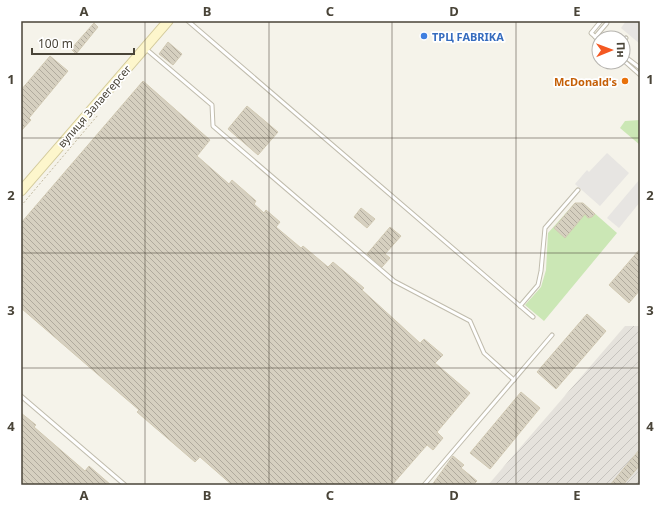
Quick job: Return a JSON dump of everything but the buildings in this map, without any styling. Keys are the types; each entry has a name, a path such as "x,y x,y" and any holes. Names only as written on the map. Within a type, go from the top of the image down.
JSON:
{"main road":[{"name":"вулиця Залаегерсег","path":"21,190 168,21"}],"lane":[{"path":"188,21 532,316"},
{"path":"594,30 601,21"},
{"path":"601,30 607,23"},
{"path":"145,48 212,105 213,126 394,281 470,321 484,353 514,380"},
{"path":"631,61 640,68"},
{"path":"631,67 640,75"},
{"path":"520,306 538,285 542,271 545,228 578,190"},
{"path":"424,485 552,335"},
{"path":"21,396 125,485"}],"path":[{"path":"21,206 101,112"}],"shaded area":[{"path":"626,21 640,21 640,44 631,36 631,30 623,30 621,28"},
{"path":"607,153 629,173 600,206 575,184 587,170 589,172"},
{"path":"640,179 640,202 619,228 607,218"},
{"path":"625,326 640,326 640,485 488,485"}],"green space":[{"path":"640,120 640,145 620,128 625,121"},
{"path":"575,203 583,203 617,233 544,321 525,305 541,287 546,270 548,233"}],"place":[{"name":"ТРЦ FABRIKA","path":"424,36"},
{"name":"McDonald's","path":"625,81"}]}
